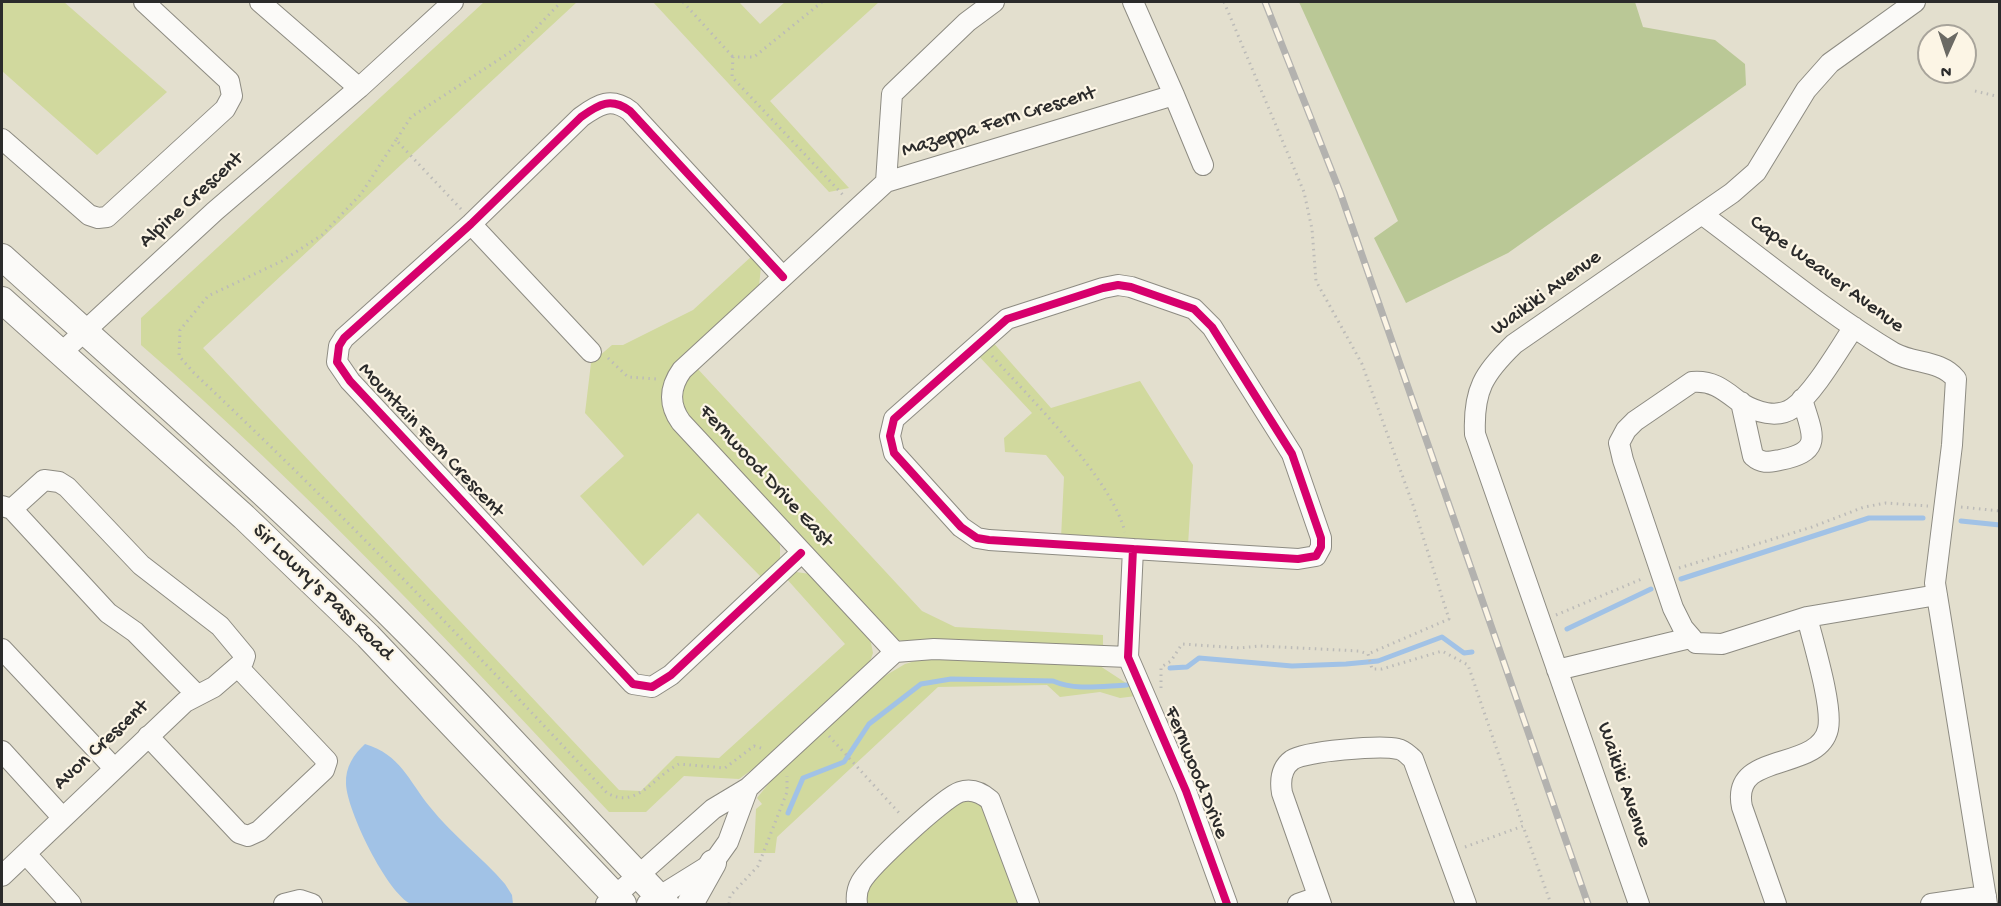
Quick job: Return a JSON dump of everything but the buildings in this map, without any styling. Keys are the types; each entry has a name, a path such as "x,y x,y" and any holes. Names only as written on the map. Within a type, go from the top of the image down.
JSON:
{"main road":[{"name":"Sir Lowry's Pass Road","path":"2,257 289,516 365,589 639,874 657,902"},
{"name":"Sir Lowry's Pass Road","path":"2,300 244,517 368,636 615,902"},
{"path":"690,904 713,863"}],"street":[{"path":"2,139 89,215 98,219 107,217 225,109 232,96 229,81 144,2"},
{"path":"260,2 358,88"},
{"name":"Alpine Crescent","path":"60,353 215,211 358,88 453,2"},
{"name":"Mazeppa Fern Crescent","path":"994,2 967,22 892,94 886,182 1174,95"},
{"path":"1133,2 1203,165"},
{"name":"Waikiki Avenue","path":"1639,904 1475,434 1474,412 1484,375 1514,344 1703,215 1756,172 1806,90 1830,63 1915,2"},
{"name":"Mountain Fern Crescent","path":"783,277 630,111 611,101 602,103 581,117 471,224 344,338 339,346 337,362 350,381 619,672 633,684 652,687 660,683 801,553"},
{"path":"672,388 682,370 886,182"},
{"name":"Cape Weaver Avenue","path":"1703,215 1854,327 1896,354 1949,370 1956,379 1952,445 1935,583 1986,900"},
{"path":"471,224 591,352"},
{"path":"1118,285 1155,294 1194,309 1212,327 1292,454 1321,538 1319,552 1310,558 1298,559 1133,549 977,538 961,527 894,453 890,436 894,419 978,342 1007,319 1118,285"},
{"path":"1854,327 1802,399 1792,409 1776,414 1758,412 1719,386 1705,381 1692,382 1635,421 1626,430 1619,443 1664,574 1673,608 1690,638 1702,644 1722,644 1807,617 1937,595"},
{"name":"Fernwood Drive East","path":"672,388 672,410 681,422 895,652"},
{"path":"1741,402 1753,456 1765,463 1800,456 1810,445 1812,434 1802,399"},
{"path":"147,736 239,833 248,836 259,831 324,770 327,761 241,664 243,651 220,626 141,565 67,487 59,482 44,480 7,508 108,613 135,632 197,695"},
{"path":"615,902 639,874 713,809 748,788 895,652 934,649 1128,657 1133,549"},
{"path":"1776,904 1742,807 1741,793 1745,780 1755,771 1810,752 1826,736 1828,714 1807,617"},
{"path":"1557,670 1643,647 1690,638"},
{"path":"2,649 114,767"},
{"name":"Fernwood Drive","path":"1128,657 1186,791 1227,904"},
{"name":"Avon Crescent","path":"2,876 114,767 185,702 214,687 241,664"},
{"path":"1298,904 1319,901 1282,793 1280,781 1284,770 1294,758 1381,748 1398,749 1407,753 1418,770 1466,904"},
{"path":"2,752 62,817"},
{"path":"657,902 713,863 728,842 748,788"},
{"path":"857,904 857,889 869,869 954,794 963,790 984,795 996,810 1029,904"},
{"path":"26,854 71,904"},
{"path":"285,903 300,900 312,904"},
{"path":"1932,904 1986,900"}],"path":[{"path":"561,2 518,47 411,117 360,194 322,235 282,261 208,296 180,330 179,356 320,493 607,793 618,799 636,797 670,768 679,764 725,768 754,746 770,752 787,773 787,792 758,866 729,896 729,904"},
{"path":"683,2 733,57 732,77 857,209"},
{"path":"733,57 754,57 822,2"},
{"path":"1146,701 1157,698 1163,684 1161,667 1171,661 1182,644 1239,648 1260,646 1368,654 1449,619 1413,505 1362,364 1316,282 1312,229 1304,192 1224,2"},
{"path":"1975,91 2000,97"},
{"path":"396,140 471,224"},
{"path":"978,342 1050,420 1098,482 1113,504 1133,549"},
{"path":"591,352 598,348 628,377 662,380 672,388"},
{"path":"1540,621 1610,594 1627,584 1812,527 1863,507 1899,503 2000,511"},
{"path":"1368,654 1372,669 1382,669 1442,651 1468,665 1551,904"},
{"path":"818,724 914,829"},
{"path":"1447,852 1523,826"}],"green space":[{"path":"2,2 64,2 167,92 97,155 2,71"},
{"path":"484,2 577,2 203,348 619,790 641,791 676,756 719,758 845,644 785,577 796,572 810,574 870,638 873,653 869,664 760,764 739,779 684,776 646,812 609,812 439,632 323,514 203,400 141,345 141,318"},
{"path":"653,2 739,2 760,24 785,2 879,2 770,101 849,188 829,192"},
{"path":"1299,2 1635,2 1643,27 1715,40 1745,64 1746,85 1508,253 1406,303 1374,238 1398,221"},
{"path":"753,255 761,267 759,286 671,369 663,395 780,542 780,560 763,579 698,513 643,566 580,496 624,456 585,413 591,363 612,345 623,345 693,310"},
{"path":"990,339 1051,408 1140,381 1193,465 1188,545 1061,538 1064,477 1046,455 1005,452 1004,438 1032,413 975,352"},
{"path":"696,367 922,611 955,627 1103,635 1103,647 933,639 909,642 897,640 685,412 682,399 683,388"},
{"path":"925,658 1100,666 1126,683 1136,696 1120,698 1100,692 1060,697 1047,685 938,687 777,837 775,853 754,853 756,809 762,804 757,798 773,778 878,680 905,664"},
{"path":"961,799 980,801 1023,904 866,904 864,898 871,878"}],"water":[{"path":"365,744 396,762 439,817 505,884 512,895 513,904 411,904 401,897 370,850 348,796 346,778 349,767 357,752"}],"waterway":[{"path":"1681,579 1869,518 1923,518"},
{"path":"1961,521 2000,525"},
{"path":"1567,629 1651,589"},
{"path":"1170,668 1187,667 1199,658 1292,666 1378,661 1442,637 1464,653 1472,652"},
{"path":"788,813 803,778 844,762 869,724 921,684 951,679 1053,681 1080,687 1127,685"}],"railway":[{"path":"1265,2 1340,192 1588,904"}],"cycle path":[{"path":"783,277 630,111 617,104 605,104 581,117 471,224 344,338 339,346 337,362 350,381 633,684 652,687 671,675 801,553"},
{"path":"1133,549 1298,559 1316,556 1321,547 1321,538 1292,454 1212,327 1194,309 1131,287 1118,285 1007,319 894,419 890,436 894,453 961,527 977,538 1133,549 1128,657 1186,791 1227,904"}]}
